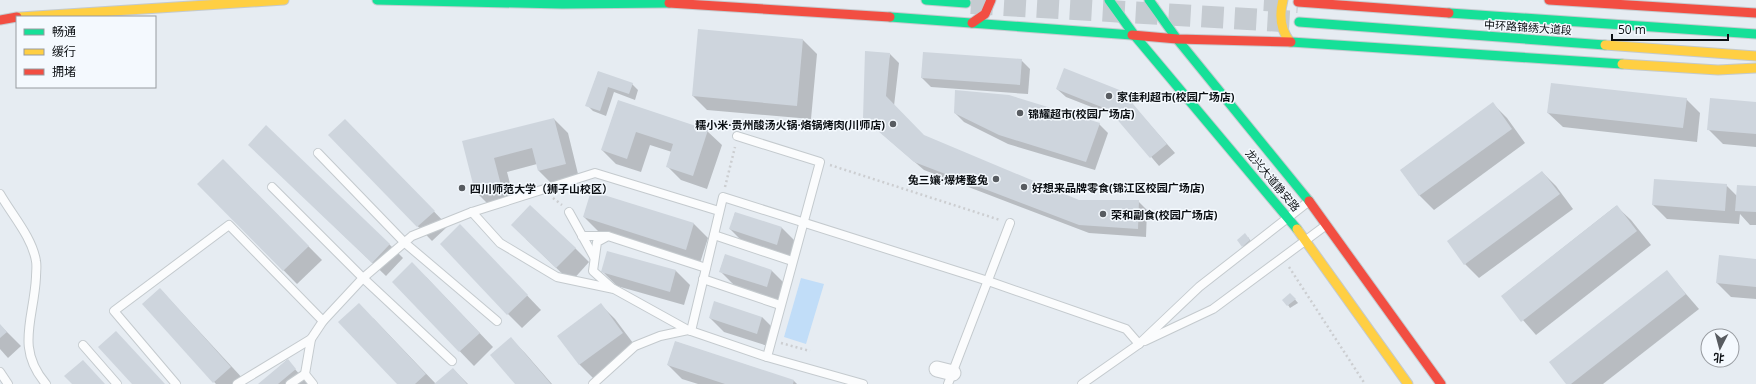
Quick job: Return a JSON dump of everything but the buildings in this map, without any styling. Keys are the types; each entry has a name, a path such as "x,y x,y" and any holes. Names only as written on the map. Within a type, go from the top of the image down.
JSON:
{"main road":[{"path":"36,16 284,0"},
{"path":"377,0 562,4 678,3 1178,39 1290,42 1718,70 1756,68"},
{"path":"926,0 966,3"},
{"path":"972,23 985,14 990,0"},
{"name":"龙兴大道静安路","path":"1109,0 1135,36 1289,218 1408,384"},
{"name":"龙兴大道静安路","path":"1149,0 1178,39 1327,224 1441,384"},
{"path":"1283,0 1281,14 1282,25 1285,37 1290,42"},
{"path":"1549,0 1756,13"},
{"name":"中环路锦绣大道段","path":"1298,2 1756,34"},
{"path":"0,20 16,17"},
{"name":"中环路锦绣大道段","path":"1299,22 1756,56"}],"street":[{"path":"937,369 950,378"}],"lane":[{"path":"737,136 820,162 767,357"},
{"path":"318,153 405,243 497,320"},
{"path":"237,384 311,339 323,321 362,278 412,236 472,212 595,173 720,211"},
{"path":"272,187 362,278 452,361"},
{"path":"0,194 28,238 36,261 35,289 27,339 30,357 38,374 46,384"},
{"path":"690,330 723,197 988,281 1126,329 1139,344"},
{"path":"1082,384 1139,344 1199,287 1309,201"},
{"path":"472,212 500,243 557,277 614,289"},
{"path":"569,212 594,257"},
{"path":"950,378 1010,223"},
{"path":"176,384 114,310 229,224 323,321"},
{"path":"1139,344 1213,309 1327,224"},
{"path":"714,235 792,261"},
{"path":"582,236 608,236 706,268"},
{"path":"608,236 597,242 593,272 614,289 690,330 767,357 863,384"},
{"path":"703,279 780,305"},
{"path":"593,384 635,346 660,336 690,330"},
{"path":"311,339 306,374 313,384"},
{"path":"83,345 116,384"},
{"path":"0,372 8,384"},
{"path":"290,384 306,374"}],"path":[{"path":"723,197 737,136"},
{"path":"820,162 1010,223"},
{"path":"1283,257 1365,384"},
{"path":"771,340 810,351"}],"shaded area":[{"path":"801,278 824,284 806,344 784,337"}],"tunnel":[{"path":"1264,0 1298,2"},
{"path":"971,3 1299,22"}],"traffic: fast":[{"path":"377,0 562,4 669,3"},
{"path":"926,0 966,3"},
{"path":"1109,0 1135,36 1297,229"},
{"path":"1149,0 1177,39 1309,201"},
{"path":"1449,13 1756,34"},
{"path":"890,17 1132,35"},
{"path":"1299,22 1605,45"},
{"path":"1291,42 1622,64"}],"traffic: slow":[{"path":"36,16 284,0"},
{"path":"1283,0 1281,22 1284,32 1290,42"},
{"path":"1605,45 1756,56"},
{"path":"1622,64 1718,70 1756,68"},
{"path":"1297,229 1408,384"}],"traffic: jam":[{"path":"972,23 985,14 991,0"},
{"path":"1549,0 1756,13"},
{"path":"1298,2 1449,13"},
{"path":"669,3 890,17"},
{"path":"0,20 16,17"},
{"path":"1132,35 1177,39 1291,42"},
{"path":"1309,201 1441,384"}],"place":[{"name":"家佳利超市(校园广场店)","path":"1109,96"},
{"name":"锦耀超市(校园广场店)","path":"1020,113"},
{"name":"糯小米·贵州酸汤火锅·烙锅烤肉(川师店)","path":"893,124"},
{"name":"兔三孃·爆烤整兔","path":"996,179"},
{"name":"好想来品牌零食(锦江区校园广场店)","path":"1024,187"},
{"name":"四川师范大学（狮子山校区）","path":"462,188"},
{"name":"荣和副食(校园广场店)","path":"1103,214"}]}
